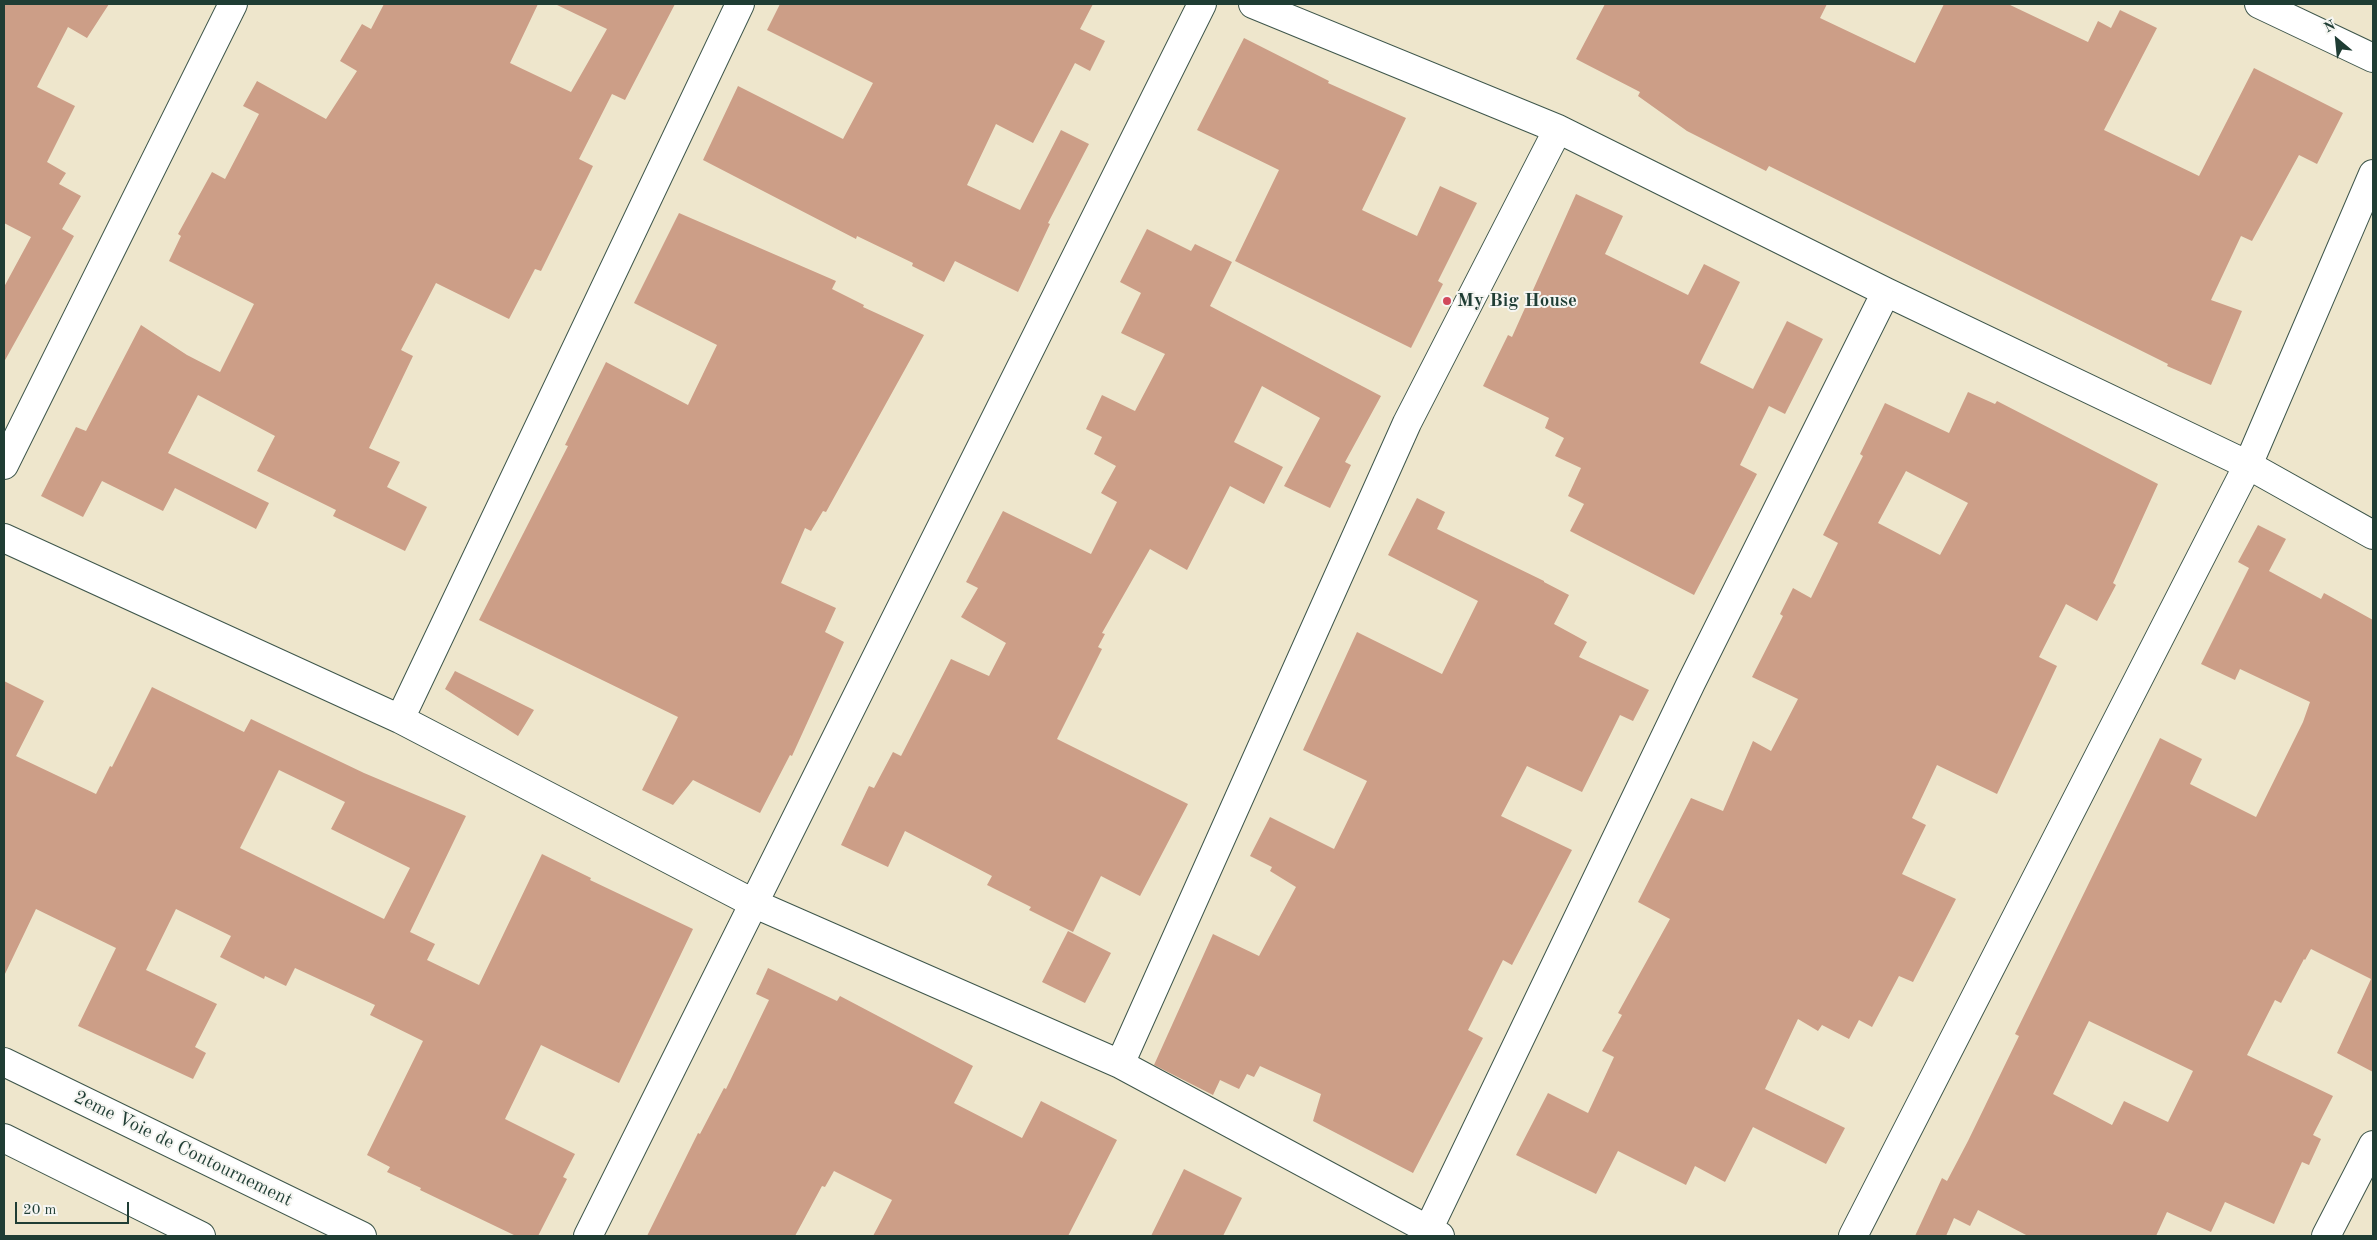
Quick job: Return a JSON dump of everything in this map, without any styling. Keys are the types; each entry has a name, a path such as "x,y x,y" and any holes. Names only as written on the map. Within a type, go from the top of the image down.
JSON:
{"street":[{"path":"4,465 233,4"},
{"path":"400,719 740,4"},
{"path":"588,1236 1202,4"},
{"path":"1253,4 1558,129 1886,292 2248,465 2373,535"},
{"path":"2259,4 2373,58"},
{"path":"1120,1064 1407,423 1558,129"},
{"path":"1853,1236 2248,465 2373,174"},
{"path":"4,538 400,719 755,904 1120,1064 1434,1233 1691,684 1886,292"},
{"name":"2eme Voie de Contournement","path":"4,1062 362,1236"},
{"path":"4,1138 201,1236"},
{"path":"2326,1236 2373,1145"}],"building":[{"path":"4,4 109,4 87,38 68,27 37,87 75,106 47,162 66,173 59,184 81,196 62,229 74,236 4,362 4,287 31,237 4,223"},
{"path":"384,4 538,4 510,63 571,92 607,29 555,4 675,4 625,100 612,94 579,159 593,166 541,271 535,269 509,319 436,283 401,350 413,356 369,448 400,462 387,487 427,507 405,551 333,516 336,510 257,471 275,436 198,395 168,453 269,503 256,529 175,488 163,511 102,481 83,517 41,496 76,427 86,431 141,325 187,355 220,372 254,304 169,261 181,236 178,234 212,172 225,179 259,114 243,106 257,81 326,119 357,71 340,61 362,24 371,29"},
{"path":"780,4 1093,4 1080,29 1105,41 1090,71 1075,63 1033,143 996,124 967,185 1020,210 1061,130 1089,144 1048,223 1050,224 1018,292 955,261 944,282 912,266 913,263 857,236 856,239 703,160 738,86 843,139 873,83 767,30"},
{"path":"1605,4 1827,4 1820,18 1915,63 1944,4 2008,4 2088,42 2098,21 2111,28 2120,10 2157,28 2104,130 2199,176 2254,68 2343,113 2317,164 2299,155 2252,241 2241,236 2211,300 2242,311 2211,385 2167,366 2168,364 1769,166 1766,171 1687,131 1638,96 1640,92 1576,59"},
{"path":"1244,38 1329,81 1328,83 1406,118 1362,210 1417,236 1440,186 1477,203 1438,281 1443,284 1411,348 1235,261 1279,170 1197,130"},
{"path":"1576,194 1623,216 1605,254 1688,295 1704,264 1740,282 1700,363 1753,389 1787,321 1823,339 1785,414 1769,406 1740,465 1757,474 1694,595 1570,531 1584,504 1568,496 1581,468 1555,456 1564,438 1545,428 1549,418 1483,386 1508,335 1512,337"},
{"path":"679,213 836,281 832,289 864,305 863,307 924,335 826,512 823,511 811,531 805,528 781,583 836,608 825,632 844,642 792,756 790,755 760,813 693,780 673,805 642,790 678,717 479,620 568,446 565,445 606,362 688,405 717,345 634,303"},
{"path":"1147,229 1191,251 1195,244 1232,262 1210,306 1381,396 1345,462 1351,465 1330,508 1284,486 1320,418 1262,386 1234,442 1283,467 1264,504 1230,486 1187,570 1150,549 1102,633 1105,634 1098,647 1102,649 1057,739 1188,804 1140,896 1101,876 1073,932 1029,910 1031,907 987,885 992,876 905,831 888,867 841,845 869,786 874,788 893,752 901,756 951,659 989,676 1006,643 961,617 978,588 966,582 1003,511 1091,554 1117,502 1101,493 1116,466 1094,454 1102,437 1086,429 1102,395 1135,411 1165,354 1121,333 1141,293 1120,282"},
{"path":"1968,392 1995,404 1997,401 2158,484 2113,583 2116,585 2097,621 2066,604 2039,657 2057,666 1997,794 1937,765 1912,818 1926,825 1902,874 1956,899 1913,982 1899,976 1872,1027 1859,1020 1849,1039 1822,1025 1818,1031 1798,1019 1765,1089 1845,1128 1826,1164 1753,1127 1725,1182 1695,1166 1686,1185 1618,1151 1596,1194 1516,1155 1548,1093 1588,1113 1614,1057 1602,1051 1622,1015 1618,1013 1670,919 1638,902 1691,798 1723,811 1753,741 1771,751 1798,699 1752,677 1783,616 1780,614 1793,588 1811,598 1838,543 1823,535 1863,456 1860,454 1885,403 1949,433","holes":["1906,471 1968,503 1940,555 1878,523"]},
{"path":"1417,498 1445,512 1437,529 1569,595 1554,624 1587,642 1579,657 1649,690 1633,721 1620,715 1582,792 1527,766 1501,816 1572,850 1512,965 1503,960 1468,1030 1483,1038 1413,1173 1313,1121 1321,1094 1260,1066 1254,1077 1247,1074 1239,1089 1220,1080 1213,1095 1154,1065 1213,934 1259,956 1296,887 1270,871 1272,867 1250,856 1270,817 1334,849 1367,781 1303,750 1357,632 1442,674 1478,601 1388,555"},
{"path":"2258,525 2286,539 2269,571 2321,599 2324,593 2373,620 2373,1072 2337,1053 2371,979 2311,949 2281,1003 2275,1000 2247,1055 2333,1096 2313,1135 2321,1139 2309,1165 2302,1162 2274,1224 2225,1202 2211,1232 2167,1212 2156,1236 2028,1236 1978,1210 1970,1226 1954,1218 1946,1236 1915,1236 1942,1178 1947,1181 1968,1141 2019,1036 2015,1034 2160,738 2202,759 2190,784 2256,817 2303,722 2310,702 2240,669 2235,680 2201,664 2249,568 2238,562","holes":["2089,1021 2193,1071 2168,1122 2124,1101 2112,1125 2053,1094"]},
{"path":"455,671 534,710 518,736 445,689"},
{"path":"4,681 44,701 16,756 96,794 110,766 112,767 152,687 244,732 251,719 364,773 466,816 410,932 435,944 427,960 479,985 542,854 591,878 590,880 693,929 619,1083 541,1045 505,1119 575,1154 563,1177 567,1179 538,1236 516,1236 420,1190 421,1188 387,1172 390,1167 367,1155 423,1041 370,1015 375,1005 295,968 286,986 265,976 264,979 220,957 231,936 176,909 146,970 217,1004 195,1047 206,1053 193,1079 78,1026 116,948 36,909 4,976","holes":["279,770 345,802 331,829 410,868 384,919 240,848"]},
{"path":"1068,931 1111,953 1085,1003 1042,982"},
{"path":"768,968 837,1001 840,996 973,1066 954,1103 1022,1138 1041,1101 1117,1140 1068,1236 873,1236 892,1200 834,1171 825,1187 822,1186 795,1236 647,1236 698,1133 700,1134 724,1088 726,1089 769,1000 756,994"},
{"path":"1184,1169 1242,1198 1223,1236 1151,1236"}],"place":[{"name":"My Big House","path":"1447,301"}]}
